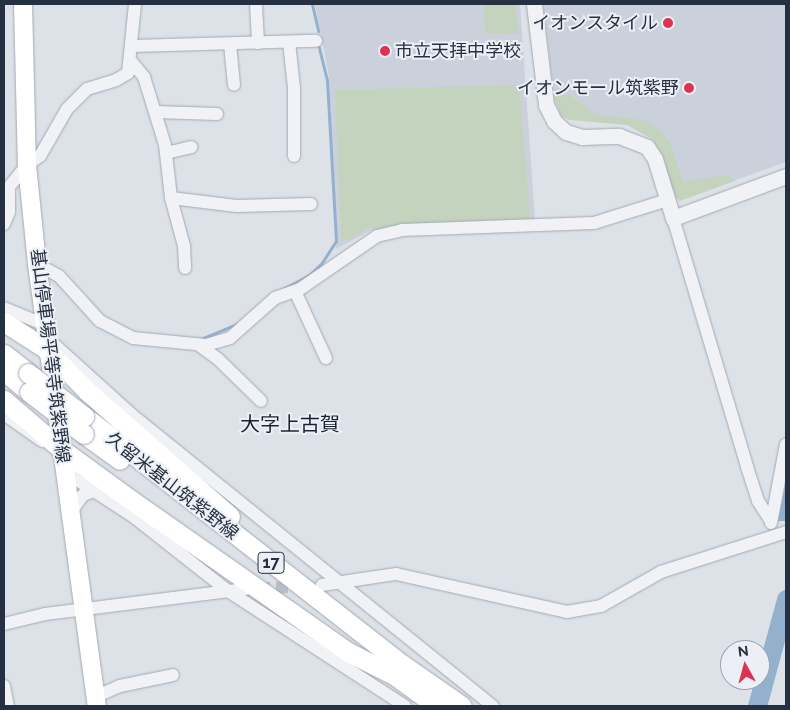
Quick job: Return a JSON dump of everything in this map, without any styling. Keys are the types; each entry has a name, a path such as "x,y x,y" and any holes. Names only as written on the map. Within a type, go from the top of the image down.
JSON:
{"main road":[{"name":"基山停車場平等寺筑紫野線","path":"23,4 27,165 37,264 45,336 96,702"},
{"path":"4,322 45,336 87,391 294,567 331,609"},
{"name":"久留米基山筑紫野線","path":"4,354 29,383"},
{"name":"久留米基山筑紫野線","path":"4,371 29,383 462,706"},
{"path":"4,400 62,450 348,652 392,674"},
{"name":"久留米基山筑紫野線","path":"84,425 153,484 392,674 437,706"}],"street":[{"path":"4,224 8,212 9,187 27,165 40,156 66,109 87,89 116,80 128,73 131,61 135,4"},
{"path":"256,4 258,43"},
{"path":"322,585 396,574 567,612 601,606 661,572 779,533 758,501 655,159 646,147 619,136 582,137 566,132 554,121 546,105 534,4"},
{"path":"132,46 316,41"},
{"path":"289,42 294,88 294,156"},
{"path":"230,44 234,85"},
{"path":"131,61 144,77 156,112 166,153 171,198 184,246 184,268"},
{"path":"156,112 217,114"},
{"path":"166,153 190,147"},
{"path":"673,218 786,176"},
{"path":"171,198 237,206 311,204"},
{"path":"37,264 59,276 100,321 108,326 133,338 200,346 230,338 275,298 295,291 376,236 402,230 594,223 668,200"},
{"path":"295,291 326,358"},
{"path":"4,308 45,336 132,415 342,582 346,590 493,706"},
{"path":"200,346 261,401"},
{"path":"4,414 34,438 62,450 74,478 134,517 228,591 405,706"},
{"path":"771,521 786,444"},
{"path":"71,512 82,495 94,491"},
{"path":"4,624 83,609 245,590"},
{"path":"96,702 120,686 173,675"},
{"path":"4,686 8,706"}],"shaded area":[{"path":"315,4 520,4 535,220 370,231 336,249 329,77"},
{"name":"イオンモール筑紫野","path":"543,4 786,4 786,162 684,199 654,138 629,122 598,121 554,96"}],"green space":[{"path":"484,4 516,4 518,34 485,33"},
{"path":"519,85 530,218 369,228 350,239 341,241 335,90"},
{"path":"553,95 570,95 596,115 644,120 660,130 670,143 683,181 728,175 735,181 680,201 674,196 662,154 652,139 627,125 570,120 561,116"}],"water":[{"path":"786,481 786,521 778,521"}],"waterway":[{"path":"312,4 318,31"},
{"path":"279,291 309,275 321,264 336,241 327,80 319,47"},
{"path":"201,339 237,324"},
{"path":"757,706 786,599"}],"tunnel":[{"path":"258,589 303,586"}],"place":[{"name":"イオンスタイル","path":"668,23"},
{"name":"市立天拝中学校","path":"385,51"},
{"name":"イオンモール筑紫野","path":"689,88"}],"district":[{"name":"大字上古賀","path":"290,424"}]}
